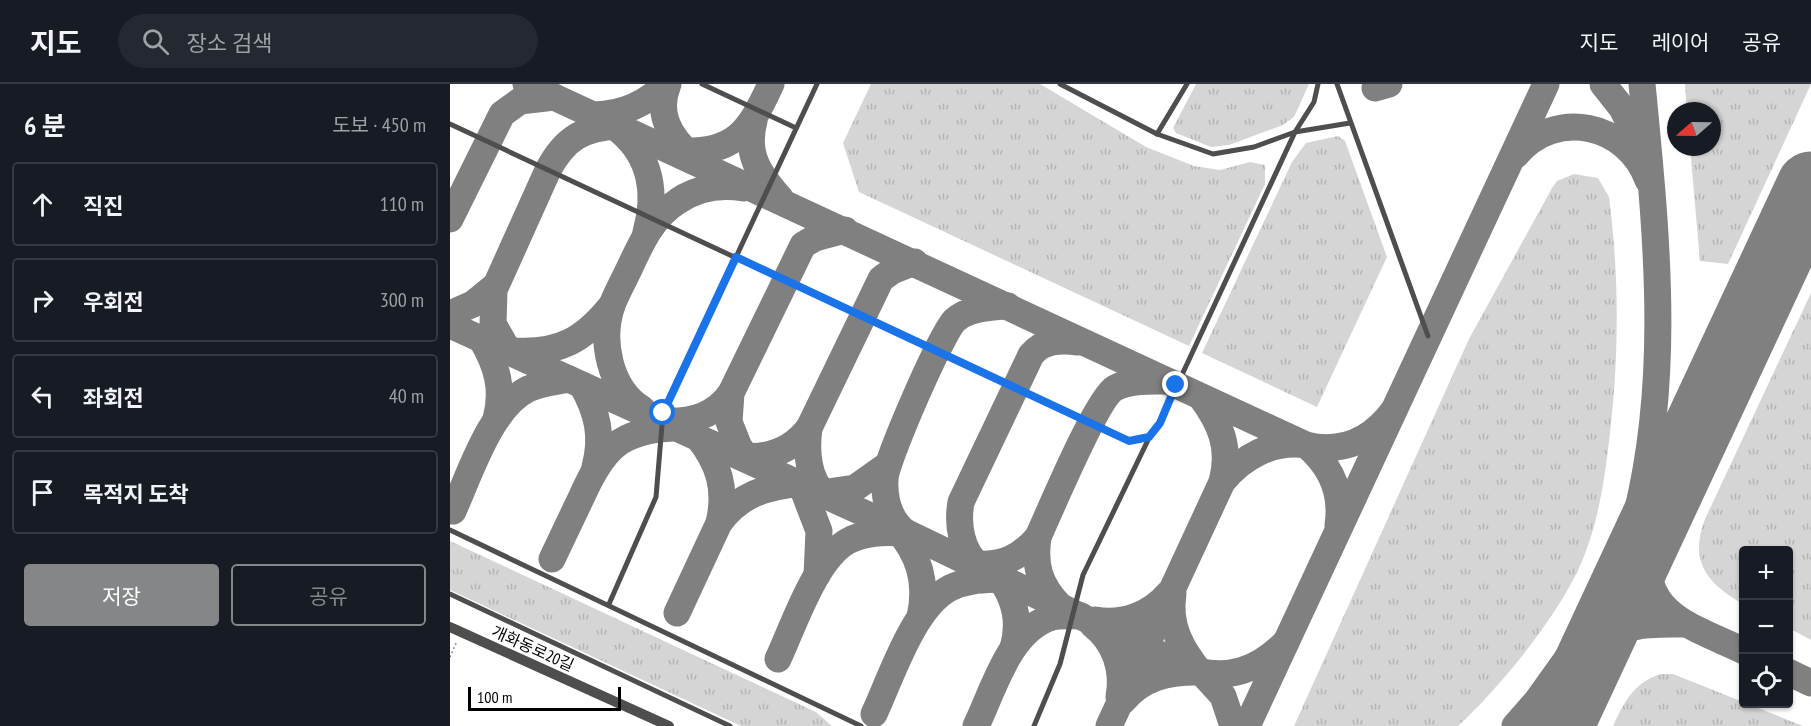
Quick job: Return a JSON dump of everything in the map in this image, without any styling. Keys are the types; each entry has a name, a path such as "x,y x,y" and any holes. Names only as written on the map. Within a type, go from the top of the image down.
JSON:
{"street":[{"name":"개화동로20길","path":"450,627 669,726"}],"lane":[{"path":"702,84 796,128"},
{"path":"609,604 656,497 663,413 817,84"},
{"path":"1060,84 1157,134 1213,153 1254,147 1295,132 1350,123"},
{"path":"1157,134 1187,84"},
{"path":"1034,726 1060,664 1083,574 1149,437 1160,423 1295,132 1314,102 1318,84"},
{"path":"1337,84 1428,336"},
{"path":"450,124 1121,438 1134,441 1149,437"},
{"path":"450,530 861,726"},
{"path":"450,594 730,726"}],"path":[{"path":"450,657 461,632"}],"green space":[{"path":"871,84 1040,84 1146,147 1194,166 1220,170 1250,162 1265,165 1265,184 1189,346 859,192 843,143"},
{"path":"1196,84 1309,84 1294,117 1283,125 1229,145 1211,147 1176,133 1173,128"},
{"path":"1685,84 1811,84 1728,264 1700,261 1691,156 1721,156 1721,102 1686,102"},
{"path":"1338,136 1345,141 1387,257 1317,407 1202,353 1292,162 1306,143"},
{"path":"1574,174 1598,178 1609,197 1613,229 1617,324 1612,418 1606,465 1594,525 1579,568 1556,609 1525,652 1492,692 1458,726 1294,726 1469,339 1552,188 1557,181"},
{"path":"1811,293 1811,640 1793,630 1793,546 1739,546 1739,602 1719,588 1704,569 1699,547 1705,519"},
{"path":"450,541 816,712 832,726 741,726 450,590"},
{"path":"1661,674 1673,674 1739,700 1739,708 1758,708 1803,726 1613,726 1631,694"}],"taxiway":[{"path":"526,84 1306,445 1332,448 1356,442 1376,429 1394,410"},
{"path":"594,115 615,113 634,107 667,84"},
{"path":"668,84 663,105 664,114 676,140 691,156"},
{"path":"677,151 713,149 738,137 755,115 771,84"},
{"path":"1375,88 1389,84"},
{"path":"1247,726 1546,84"},
{"path":"1603,84 1622,108 1641,147"},
{"path":"1571,700 1609,604 1628,546 1642,489 1652,432 1657,374 1658,316 1653,200 1642,84"},
{"path":"450,219 502,114 520,101 554,97"},
{"path":"754,121 751,144 756,163 780,198"},
{"path":"509,352 493,324 494,290 548,170 561,150 576,137 595,129 618,126"},
{"path":"1516,155 1532,140 1550,131 1569,127 1589,128 1624,145 1638,161 1648,180"},
{"path":"620,131 639,152 649,177 651,204 646,232"},
{"path":"642,409 622,389 610,362 608,319 616,295 644,239 669,207 701,190 718,187 744,188"},
{"path":"749,460 739,447 729,422 731,393 803,245 815,238 845,230"},
{"path":"827,496 815,482 809,465 809,428 881,279 892,271 915,262"},
{"path":"450,314 473,304 495,286"},
{"path":"513,351 544,350 569,342 591,327 612,305"},
{"path":"905,532 891,515 885,494 885,479 904,424 927,371 948,329 955,320 973,311 1008,306"},
{"path":"450,325 899,529 1190,669 1218,674 1242,670 1265,660 1286,642"},
{"path":"482,340 492,359 498,378 499,398 496,419"},
{"path":"980,567 968,553 962,537 961,502 1031,355 1041,346 1052,342 1078,342"},
{"path":"453,511 474,461 492,426 503,411 515,398 528,389 569,379"},
{"path":"1059,605 1047,589 1040,574 1037,556 1038,537 1074,456 1097,412 1115,388 1133,382 1166,381"},
{"path":"582,385 592,405 598,425 599,445 595,467"},
{"path":"665,421 694,419 702,416 718,407 731,393"},
{"path":"1109,726 1222,482 1225,470 1225,447 1219,427 1201,397"},
{"path":"552,559 590,480 606,454 627,438 640,433 674,428"},
{"path":"742,456 762,456 780,451 795,442 809,428"},
{"path":"697,436 711,456 719,477 722,499 719,523"},
{"path":"1222,482 1239,465 1259,452 1282,445 1306,445 1322,462 1333,480 1339,502 1338,525"},
{"path":"821,493 855,488 886,466"},
{"path":"677,613 719,523 727,513 755,494 776,487 800,483"},
{"path":"801,484 819,531 817,575"},
{"path":"896,528 911,548 920,569 923,592 920,617"},
{"path":"778,659 816,577 836,550 848,541 868,534 902,533"},
{"path":"1648,533 1647,560 1650,582 1658,598 1669,612 1701,632 1739,649"},
{"path":"974,564 993,564 1010,559 1038,537"},
{"path":"997,575 1008,592 1015,610 1016,628 1013,648"},
{"path":"874,714 914,627 937,597 963,583 1004,579"},
{"path":"1095,620 1115,621 1135,617 1153,608 1168,594"},
{"path":"1173,594 1174,626 1187,654 1200,672"},
{"path":"976,726 1005,662 1025,634 1037,624 1052,617 1081,616"},
{"path":"1594,652 1615,635 1636,626 1686,624"},
{"path":"1093,625 1107,640 1116,657 1120,677 1119,697"},
{"path":"1515,726 1536,702 1584,635"},
{"path":"1123,701 1138,687 1156,678 1175,673 1196,672"},
{"path":"1202,673 1223,696 1233,726"},
{"path":"1793,674 1811,683"}],"runway":[{"path":"1559,726 1811,186"}],"route":[{"path":"663,413 736,257 1129,441 1139,441 1149,437 1155,430 1176,385"}]}
